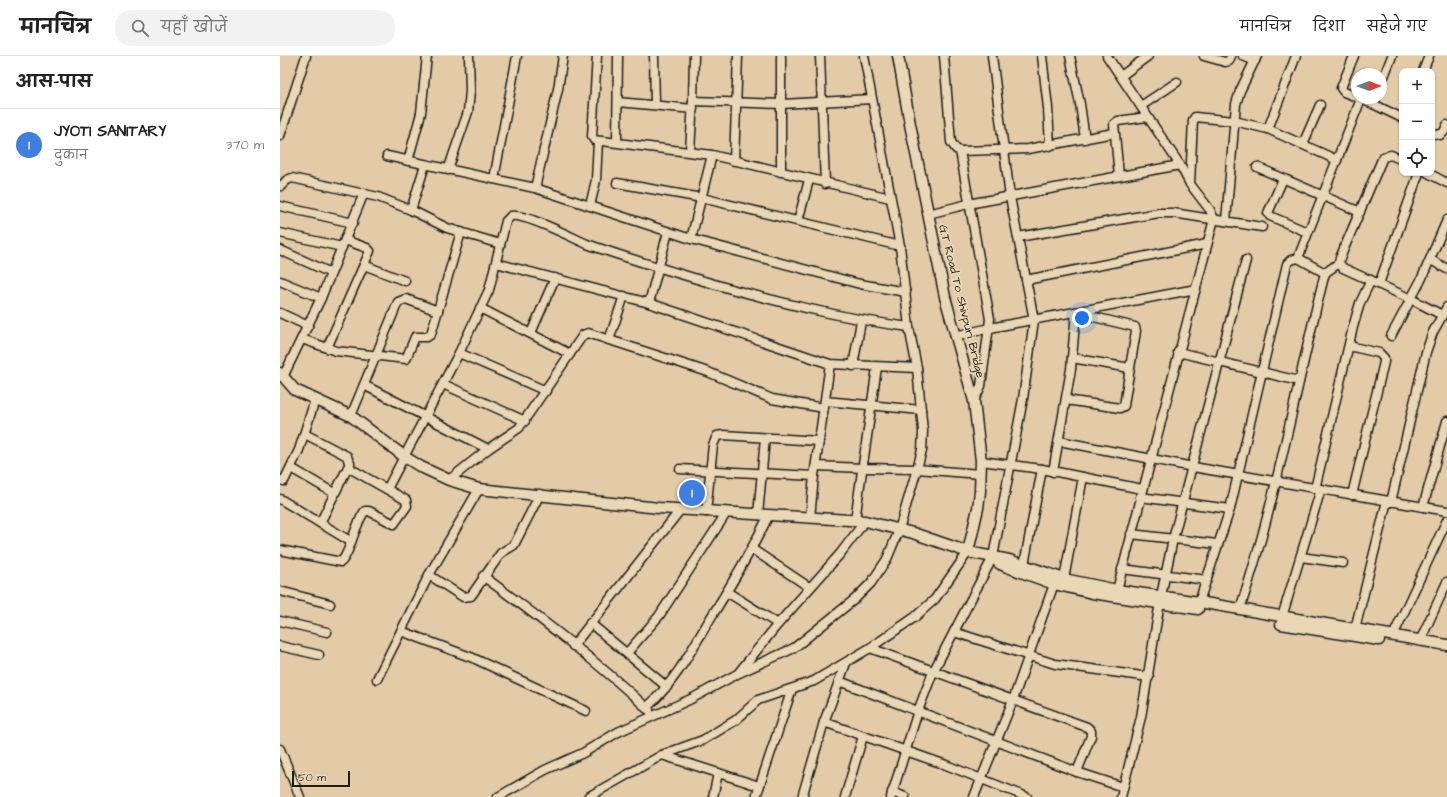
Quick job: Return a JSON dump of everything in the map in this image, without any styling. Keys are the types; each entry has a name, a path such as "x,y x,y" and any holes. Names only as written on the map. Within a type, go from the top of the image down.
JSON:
{"street":[{"path":"280,136 306,56"},
{"path":"408,161 421,113 427,56"},
{"path":"448,170 468,112 470,91 469,56"},
{"path":"494,179 518,56"},
{"path":"535,188 558,89 562,56"},
{"path":"597,56 592,136 594,140 712,155 825,184 890,198"},
{"path":"618,56 618,142"},
{"path":"654,56 655,105"},
{"path":"690,151 694,56"},
{"path":"734,161 738,56"},
{"path":"781,56 781,172"},
{"path":"820,56 825,184"},
{"path":"498,797 545,770 583,753 618,732 691,699 739,673 803,642 855,599 871,583 883,566 899,530 917,469 923,440 917,368 909,327 900,246 864,56"},
{"name":"G.T Road To Shivpuri Bridge","path":"898,56 928,214 955,336 974,401 980,474 978,508 968,552"},
{"path":"944,56 951,142 954,148 960,151 1003,151 1050,146 1114,134"},
{"path":"905,797 891,795 918,711 933,672 993,557 1023,399 1034,320 1010,197 992,56"},
{"path":"1042,56 1048,108 1050,146"},
{"path":"1070,56 1080,104 1085,139"},
{"path":"1107,56 1180,165 1190,184 1210,210 1214,219 1141,493 1117,590"},
{"path":"1121,76 1148,56"},
{"path":"1204,56 1227,62 1231,56"},
{"path":"1226,221 1234,121 1240,91 1256,58 1243,56"},
{"path":"1268,129 1296,56"},
{"path":"1351,95 1344,92 1340,88 1354,56"},
{"path":"1387,69 1392,56"},
{"path":"1424,68 1429,56"},
{"path":"1140,106 1177,82"},
{"path":"618,102 655,105 782,104 822,103 872,98"},
{"path":"1199,602 1217,544 1230,509 1287,264 1298,258 1337,160 1357,104"},
{"path":"1379,104 1399,116"},
{"path":"1303,144 1320,105"},
{"path":"1190,184 1193,120 1199,116 1234,121 1268,129 1337,160"},
{"path":"1119,176 1114,124 1118,121 1147,117"},
{"path":"1435,134 1440,135 1444,132 1447,125"},
{"path":"590,206 596,180 598,141"},
{"path":"960,151 968,204 988,308 990,328 981,386 974,401"},
{"path":"691,239 712,155"},
{"path":"1240,609 1258,555 1277,482 1298,381 1325,273 1340,264 1360,212 1384,157 1391,155 1399,159"},
{"path":"386,156 535,188 691,239 860,284 906,292"},
{"path":"412,210 425,165"},
{"path":"928,214 968,204 1180,165"},
{"path":"1257,167 1360,212"},
{"path":"1282,618 1301,557 1318,489 1349,346 1360,303 1375,282 1418,176"},
{"path":"1434,176 1447,183"},
{"path":"280,187 287,180 292,178 364,194 412,210 435,224 500,244"},
{"path":"1283,179 1268,213 1270,216 1308,232"},
{"path":"798,221 809,180"},
{"path":"617,183 702,198 900,246"},
{"path":"364,194 321,298 302,339 281,375 295,390 351,416 405,457 430,472 449,480 479,489 706,512 727,512 860,521 913,533 968,552 1009,560 1064,579 1195,608 1447,652"},
{"path":"280,206 353,223"},
{"path":"1018,237 1159,213 1214,219 1262,227"},
{"path":"387,489 459,353 489,290 506,222 511,216 521,215 568,236 659,269 765,298 861,321 909,327"},
{"path":"1391,336 1431,260 1447,221"},
{"path":"280,232 369,250 364,265 327,348"},
{"path":"302,339 341,352 406,359 415,337 427,337 431,334 461,232"},
{"path":"649,303 668,232"},
{"path":"1026,280 1207,244"},
{"path":"280,250 331,273"},
{"path":"1298,258 1325,273"},
{"path":"1121,797 1134,749 1149,677 1160,600 1173,539 1246,260"},
{"path":"1431,260 1447,269"},
{"path":"496,263 649,303 830,364 917,368"},
{"path":"1340,264 1343,268 1411,299 1445,310 1433,332 1426,352 1356,629"},
{"path":"364,265 406,281"},
{"path":"531,333 555,278"},
{"path":"280,281 321,298"},
{"path":"955,336 1196,289"},
{"path":"609,340 624,296"},
{"path":"351,416 400,301 408,300 438,311"},
{"path":"480,308 570,354"},
{"path":"1053,472 1080,311"},
{"path":"1066,400 1122,408 1126,399 1136,331 1135,327 1094,317 1080,311"},
{"path":"280,313 308,326"},
{"path":"853,366 861,321"},
{"path":"449,480 488,449 512,433 525,421 570,354 585,334 588,333 708,372 772,399 921,410"},
{"path":"1349,346 1379,353 1384,358 1352,494"},
{"path":"1178,352 1298,381"},
{"path":"459,353 546,391"},
{"path":"1072,358 1130,368"},
{"path":"810,518 814,476 830,364"},
{"path":"739,673 809,587 840,554 860,521 863,468 877,367"},
{"path":"443,384 525,421"},
{"path":"364,385 424,418 488,449"},
{"path":"281,483 291,468 305,434 315,400"},
{"path":"1423,507 1444,442 1447,422"},
{"path":"280,550 341,562 345,558 350,541 365,511 369,511 392,524 397,522 407,506 408,501 350,468 350,463 347,456 305,434"},
{"path":"706,512 709,471 713,445 717,436 723,435 819,441"},
{"path":"758,515 766,438"},
{"path":"1059,441 1193,467 1447,511"},
{"path":"980,461 1011,464 1083,477 1183,503 1230,509"},
{"path":"320,523 350,463"},
{"path":"816,466 917,469 980,474"},
{"path":"291,468 334,493"},
{"path":"680,469 814,476"},
{"path":"1024,565 1042,470"},
{"path":"1064,579 1083,477"},
{"path":"377,679 429,575 479,489"},
{"path":"429,575 466,598 473,594 483,576 500,553 514,545 540,494"},
{"path":"280,500 350,541"},
{"path":"573,646 681,509"},
{"path":"627,653 659,616 727,512"},
{"path":"646,708 668,687 727,592 752,549 769,515"},
{"path":"1393,636 1447,520"},
{"path":"1131,534 1217,544"},
{"path":"752,549 809,587"},
{"path":"588,797 598,795 662,755 703,740 736,720 758,700 814,681 870,648 915,617 935,599 968,552"},
{"path":"993,557 1000,564 1007,567 1054,584 1092,593 1160,600 1199,602 1282,618 1447,645"},
{"path":"1301,557 1343,563"},
{"path":"1122,569 1207,580"},
{"path":"483,576 532,612 654,716"},
{"path":"1420,641 1447,582"},
{"path":"974,797 998,741 1054,584"},
{"path":"280,591 330,604"},
{"path":"727,592 778,624"},
{"path":"280,621 327,632"},
{"path":"590,623 668,687"},
{"path":"401,631 472,658 586,711"},
{"path":"954,632 1055,664 1149,677"},
{"path":"280,646 319,655"},
{"path":"870,648 1090,729 1091,736 1077,772"},
{"path":"802,797 824,722 846,663"},
{"path":"839,681 1077,772 1123,787"},
{"path":"756,797 792,689"},
{"path":"824,722 982,779 1027,797"},
{"path":"845,797 863,736"},
{"path":"280,749 282,762 300,797"},
{"path":"662,755 760,786"},
{"path":"714,797 718,773"}],"place":[{"name":"JYOTI SANITARY","path":"692,493"}]}
